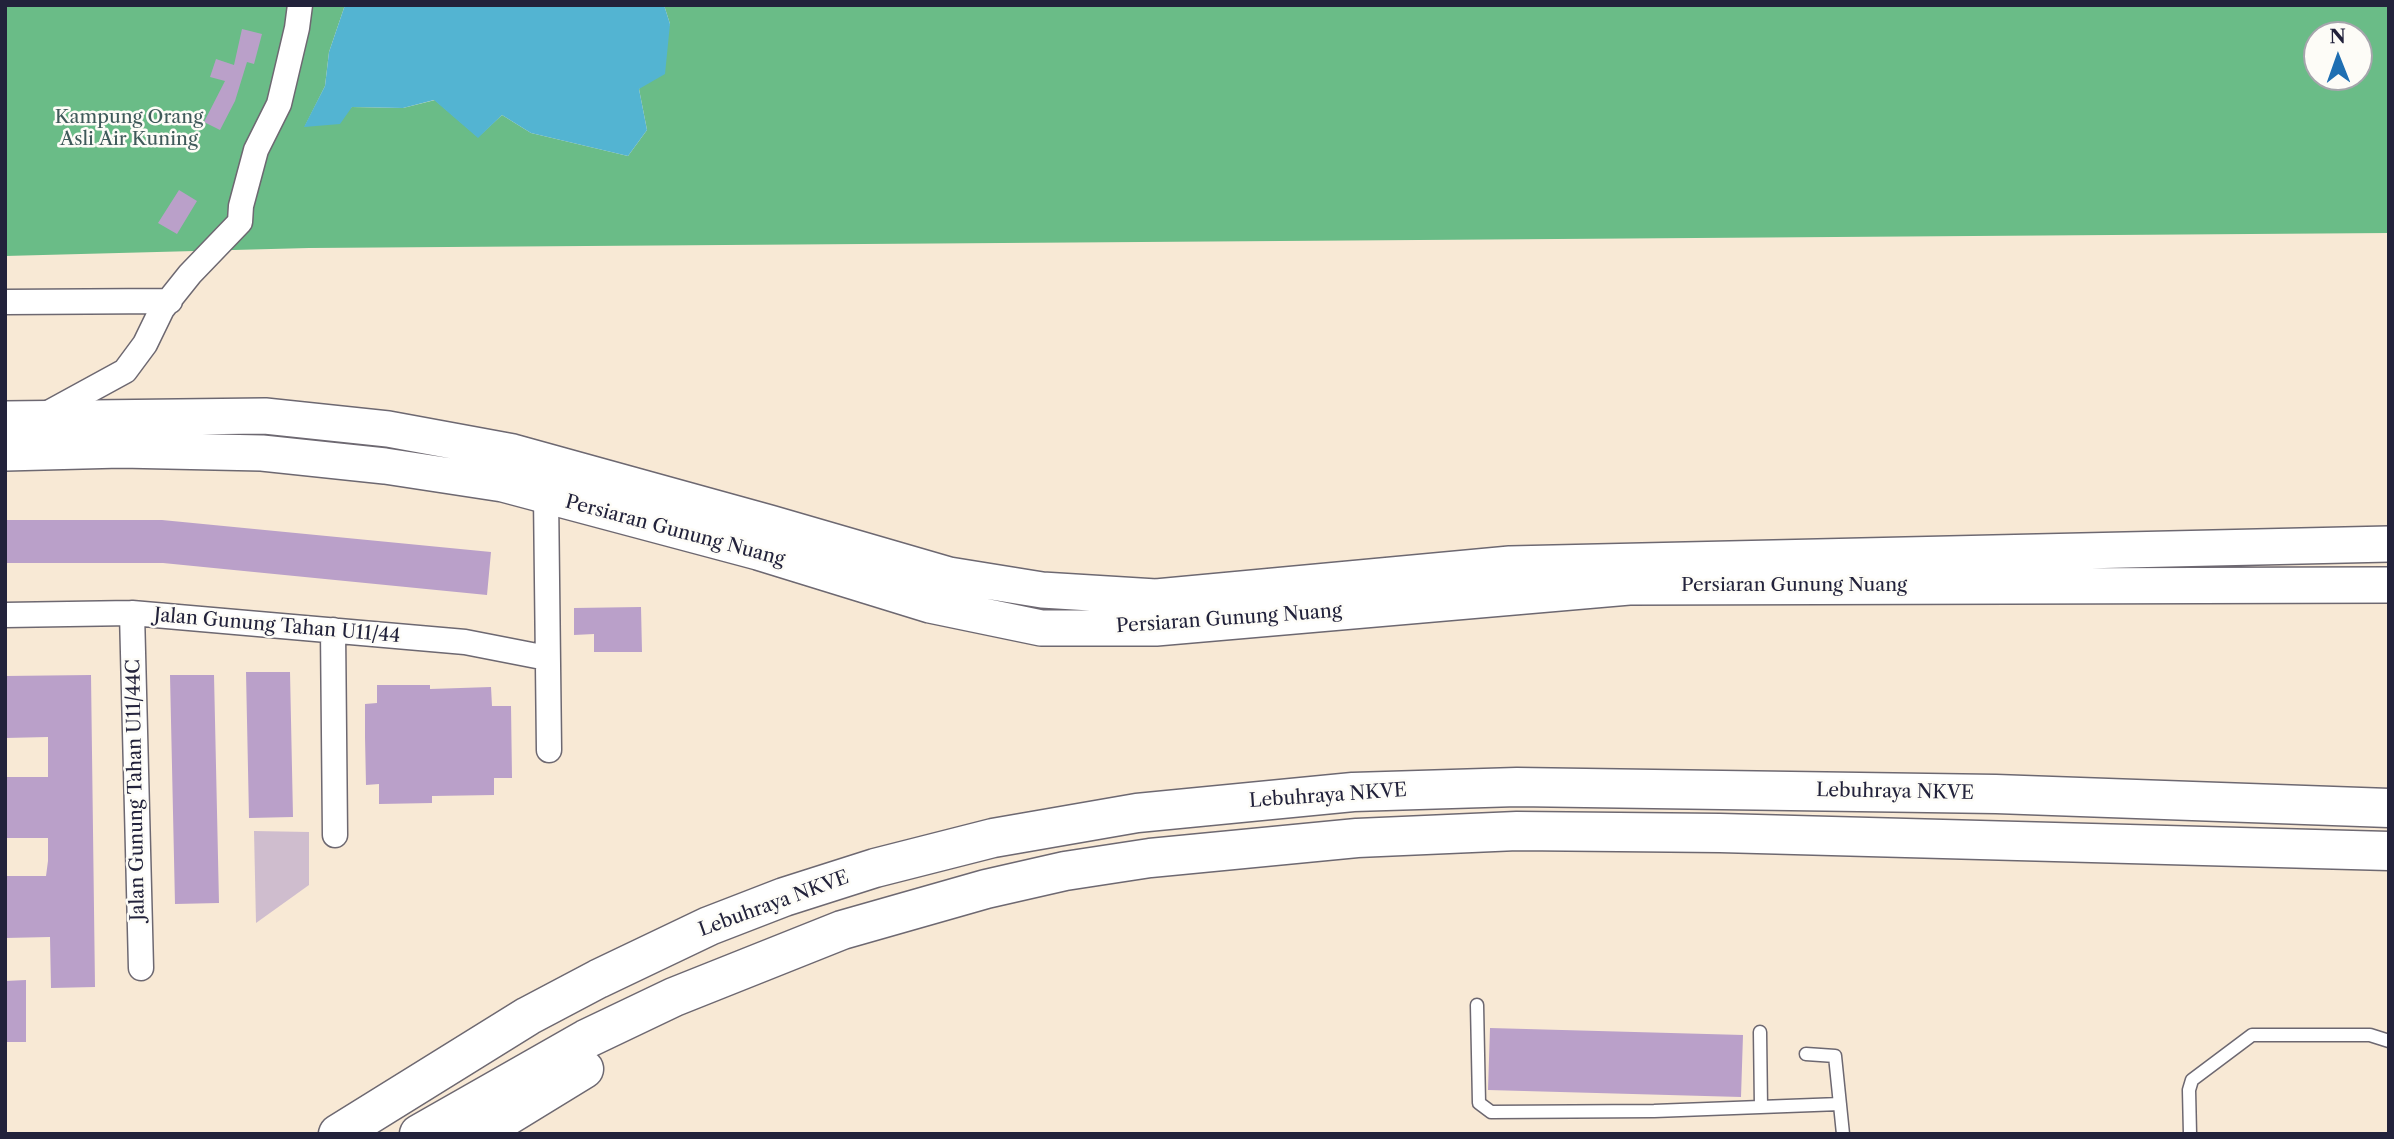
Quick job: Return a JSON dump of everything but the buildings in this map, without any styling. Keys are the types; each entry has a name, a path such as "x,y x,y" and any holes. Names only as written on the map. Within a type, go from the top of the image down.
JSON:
{"highway":[{"name":"Lebuhraya NKVE","path":"338,1134 528,1016 709,926 784,897 876,868 993,838 1137,813 1353,792 1517,787 1983,794 2389,808"},
{"path":"419,1134 586,1039 674,997 842,930 986,889 1065,871 1163,856 1357,838 1517,831 1720,833 2389,851"},
{"path":"478,1134 571,1076 672,1024 842,930"}],"street":[{"path":"22,419 125,371 145,344 162,309 190,274 240,222 241,206 256,150 279,104 300,5"},
{"path":"5,302 170,301"},
{"name":"Persiaran Gunung Nuang","path":"22,419 265,416 388,429 513,453 949,575 1042,590 1156,597 1510,564 2389,544"},
{"name":"Persiaran Gunung Nuang","path":"5,453 121,450 262,453 398,468 503,484 758,552 930,605 1041,628 1156,628 1629,587 2389,584"},
{"path":"546,495 549,750"},
{"name":"Jalan Gunung Tahan U11/44","path":"5,615 132,613 465,642 547,658"},
{"name":"Jalan Gunung Tahan U11/44C","path":"132,613 141,968"},
{"path":"333,630 335,835"}],"lane":[{"path":"1477,1005 1479,1103 1491,1112 1654,1111 1840,1104"},
{"path":"1760,1032 1761,1107"},
{"path":"2190,1134 2189,1090 2192,1080 2252,1035 2370,1035 2389,1041"},
{"path":"1806,1054 1835,1056 1843,1134"}],"shaded area":[{"path":"254,831 309,832 309,885 256,923"}],"green space":[{"name":"Kampung Orang Asli Air Kuning","path":"5,5 345,5 329,52 325,86 305,126 352,107 403,108 435,100 478,137 502,115 531,133 628,156 647,130 639,89 670,24 664,5 2389,5 2389,233 309,248 5,256"}],"water":[{"path":"345,5 664,5 670,24 665,74 639,89 647,130 628,156 531,133 502,115 478,138 434,100 403,108 352,107 340,124 304,127 325,86 329,52"}]}
